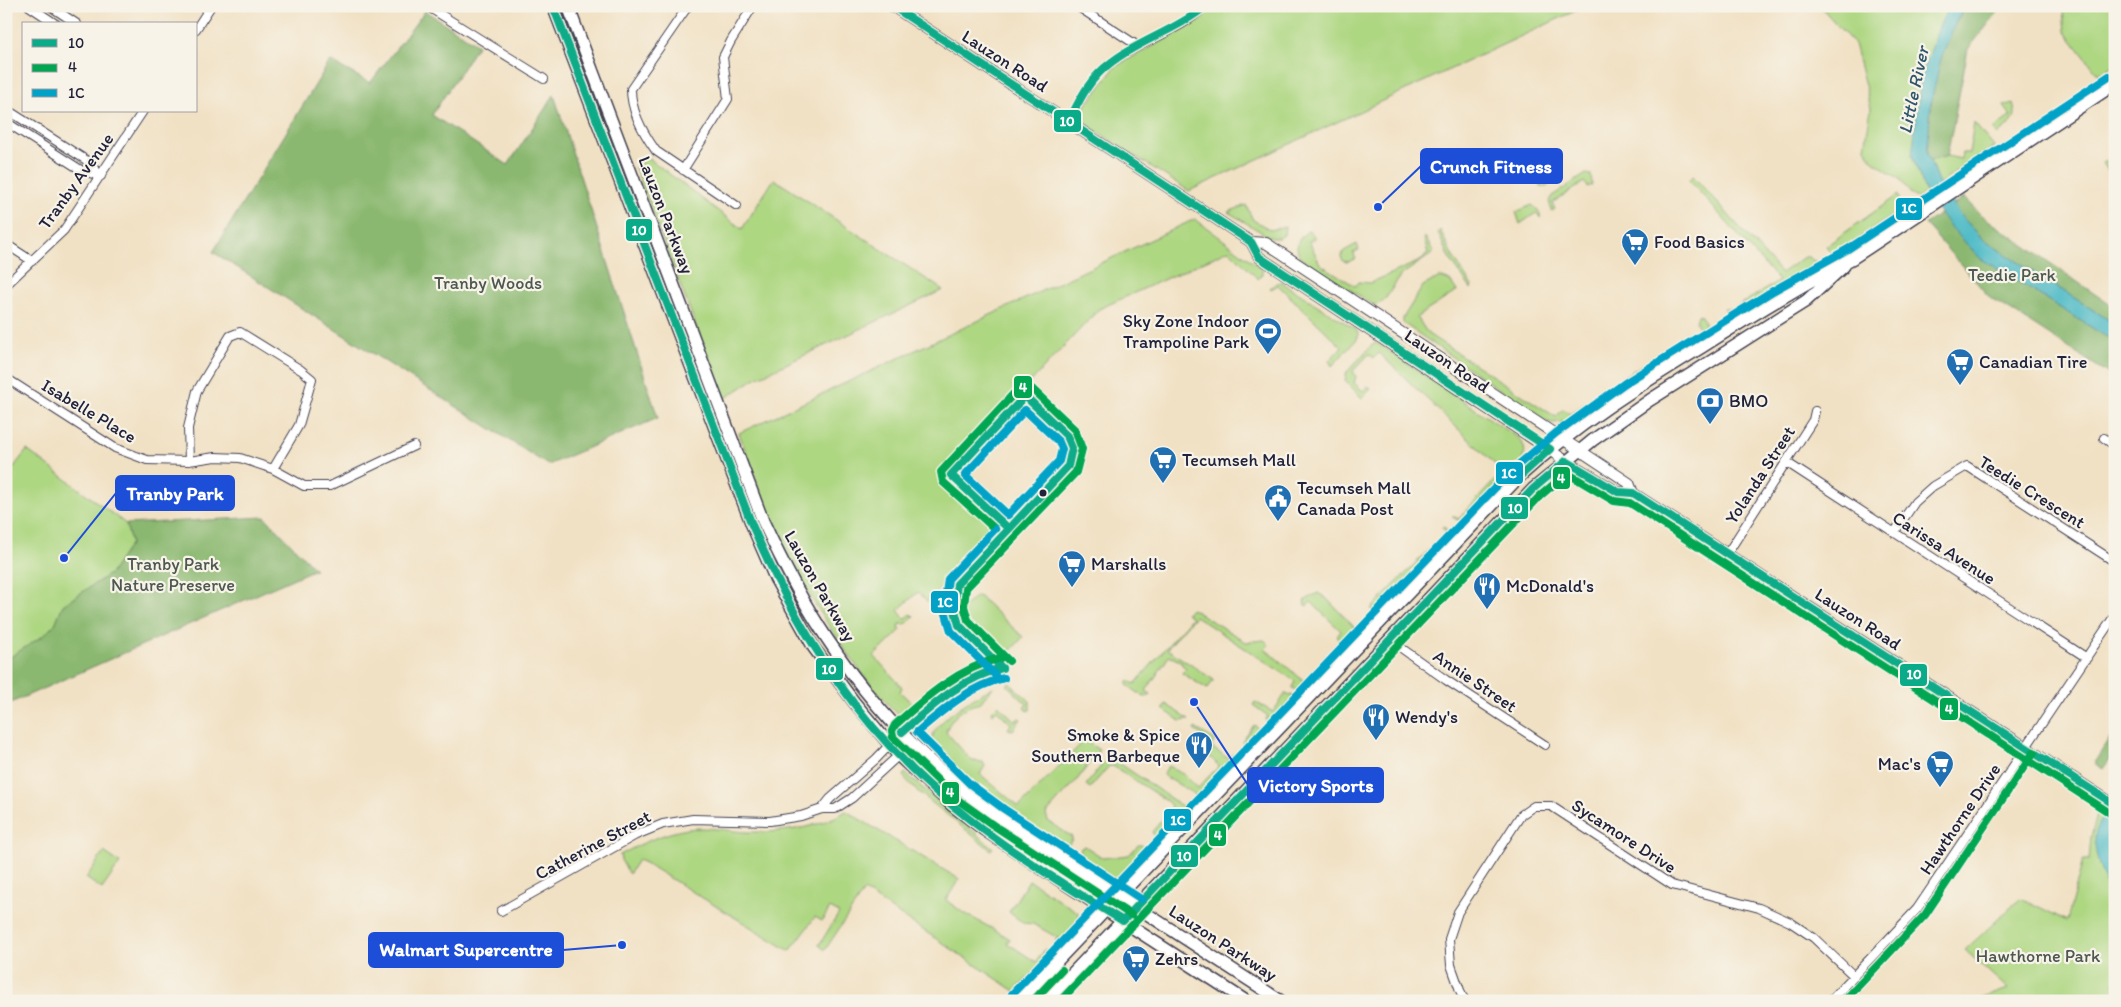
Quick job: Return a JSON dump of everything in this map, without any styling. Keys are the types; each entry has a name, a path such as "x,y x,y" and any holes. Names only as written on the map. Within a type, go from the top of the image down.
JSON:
{"main road":[{"name":"Lauzon Parkway","path":"553,6 752,525 775,578 814,648 854,702 898,756 953,806 1106,910 1246,1001"},
{"name":"Lauzon Parkway","path":"568,6 763,521 786,568 828,641 868,694 912,743 971,797 998,817 1280,1001"},
{"path":"1019,1001 1519,477 1550,449 1638,386 1814,278 1853,258 2115,84"},
{"path":"1046,1001 1533,489 1579,451 1650,400 1806,301 1853,258"}],"street":[{"path":"29,6 53,22"},
{"path":"50,6 74,22"},
{"path":"198,26 211,6"},
{"path":"427,6 544,80"},
{"path":"688,6 631,89 631,104 647,139 656,151 737,206"},
{"path":"683,170 728,99 723,57 730,41 754,6"},
{"name":"Lauzon Road","path":"892,6 1251,242 1259,257 1566,461 1618,492 1633,493 2115,805"},
{"path":"1077,6 1138,46"},
{"path":"1068,122 1098,74 1118,58 1138,46 1188,21 1206,6"},
{"path":"6,109 86,160 101,176"},
{"name":"Tranby Avenue","path":"6,285 64,230 142,112"},
{"path":"6,122 80,170 101,176"},
{"name":"Lauzon Road","path":"1251,242 1266,243 1628,483 1633,493"},
{"path":"6,244 32,261"},
{"path":"189,461 188,428 197,391 230,336 240,332 301,370 312,379 299,425 273,469"},
{"name":"Isabelle Place","path":"6,378 115,448 147,460 189,461 215,457 240,458 273,469 304,486 330,486 414,446"},
{"name":"Yolanda Street","path":"1727,554 1813,420 1815,411"},
{"path":"2104,438 2115,446"},
{"name":"Carissa Avenue","path":"1786,462 2087,658"},
{"name":"Teedie Crescent","path":"1894,533 1915,502 1933,486 1967,466 2115,562"},
{"name":"Hawthorne Drive","path":"1830,1001 1917,908 2115,615"},
{"name":"Annie Street","path":"1390,640 1446,680 1545,745"},
{"name":"Catherine Street","path":"822,809 830,799 848,785 902,732"},
{"name":"Catherine Street","path":"501,912 636,835 663,824 693,819 770,821 801,816 822,809 835,809 852,798 912,743"},
{"name":"Sycamore Drive","path":"1466,1001 1462,996 1451,965 1449,939 1458,912 1522,815 1534,806 1551,806 1672,885 1759,908 1790,922 1814,938 1854,976"}],"green space":[{"path":"1211,6 1586,6 1189,191 1082,122 1081,112 1116,66 1197,22"},
{"path":"1820,6 1949,6 1939,27 1912,156 1926,193 1917,199 1901,180 1873,161 1865,148 1871,108 1854,44"},
{"path":"1967,6 2003,6 1968,49 1947,156 1930,161 1927,155 1928,136 1936,77 1948,40 1956,22"},
{"path":"2068,6 2115,6 2115,65 2098,74 2065,31 2063,11"},
{"name":"Tranby Woods","path":"425,11 478,45 432,115 508,165 554,95 658,418 548,465 213,252 330,61 370,83"},
{"path":"2013,103 2015,114 2012,122 1997,135 1993,129 2011,116 2004,106"},
{"path":"1974,123 1994,147 1939,184 1930,161 1947,156 1961,159 1962,153 1969,153"},
{"path":"647,157 742,229 774,179 943,290 754,379 724,399 635,167"},
{"path":"2115,160 2115,181 2103,163"},
{"path":"1534,166 1537,172 1546,167 1552,183 1546,187 1541,186 1533,171"},
{"path":"1586,174 1591,175 1592,185 1588,187 1584,182 1552,203 1555,209 1552,211 1549,202 1552,196"},
{"path":"1693,176 1781,273 1804,257 1816,260 1817,265 1738,311 1728,312 1724,308 1733,309 1779,281 1689,180"},
{"path":"1898,195 1902,209 1834,256 1826,246"},
{"path":"1964,198 1981,215 2115,308 2115,324 1985,241 1953,205"},
{"path":"1246,205 1253,220 1271,230 1285,226 1284,235 1279,238 1271,238 1228,212"},
{"path":"1532,205 1538,210 1541,218 1536,213 1520,224 1516,212"},
{"path":"1941,213 1948,224 1980,258 2115,342 2115,378 1992,300 1925,224"},
{"path":"1195,219 1257,265 1262,270 1262,274 1258,279 1229,250 1099,309 943,475 993,522 994,532 927,602 918,592 898,610 905,619 911,614 914,617 906,624 900,624 899,629 902,629 874,656 902,687 900,692 916,707 908,716 896,712 861,672 804,585 786,553 771,519 739,433"},
{"path":"1440,230 1452,255 1472,286 1471,289 1448,256 1438,232"},
{"path":"1308,231 1315,238 1309,241 1320,264 1355,286 1358,282 1370,283 1422,260 1428,253 1425,237 1433,251 1432,254 1401,275 1386,298 1377,305 1372,304 1300,258 1297,246"},
{"path":"1357,244 1359,250 1353,253 1356,259 1347,262 1343,261 1341,257 1344,251"},
{"path":"1440,277 1450,281 1457,291 1417,317 1428,334 1556,417 1563,409 1570,414 1626,375 1700,329 1696,322 1699,314 1704,321 1705,328 1702,333 1637,372 1566,422 1551,423 1545,421 1403,323 1403,318 1423,286"},
{"path":"1281,282 1355,329 1359,334 1357,339 1332,366 1329,360 1342,347 1278,285 1270,288 1276,283"},
{"path":"1377,343 1520,439 1523,445 1525,453 1521,461 1460,521 1452,517 1453,515 1458,519 1503,472 1379,353 1374,358 1369,354 1353,371 1356,377 1354,383 1363,391 1368,386 1371,389 1362,398 1345,380 1347,372 1372,345"},
{"path":"27,450 126,524 131,543 111,573 63,605 55,624 44,635 6,660 6,477"},
{"name":"Tranby Park Nature Preserve","path":"265,517 315,569 6,705 6,660 44,635 55,624 63,605 111,573 131,543 126,524"},
{"path":"1444,526 1449,534 1377,610 1371,609 1446,532 1442,527"},
{"path":"1318,593 1326,598 1355,628 1352,635 1300,691 1292,688 1295,681 1195,616 1167,649 1214,680 1207,689 1182,673 1186,668 1181,664 1182,662 1169,656 1146,691 1151,694 1150,696 1144,697 1127,685 1128,681 1135,684 1192,617 1186,613 1192,609 1246,642 1264,640 1269,644 1265,649 1304,681 1341,640 1337,636 1341,631 1311,602 1305,605 1304,601"},
{"path":"976,596 980,597 1023,637 1010,651 997,653 962,620 962,609"},
{"path":"1009,683 1030,701 1030,710 1028,711 1024,708 1027,704 1007,685"},
{"path":"993,687 979,704 964,709 954,717 946,732 972,761 983,762 985,766 980,774 1019,807 1080,745 1076,741 1077,738 1084,740 1099,750 1077,780 1046,814 1048,821 1072,837 1068,845 1060,846 993,800 961,774 932,745 933,736 937,728 945,719"},
{"path":"1286,693 1295,697 1269,722 1265,720 1268,716 1253,705 1255,702 1273,712"},
{"path":"1166,704 1189,720 1180,721 1163,709"},
{"path":"998,705 1015,721 1019,718 1021,719 1013,730 1008,729 1011,724 997,710 993,714 992,711"},
{"path":"1254,725 1261,730 1245,748 1242,742"},
{"path":"1195,728 1215,740 1211,747 1229,759 1233,754 1237,756 1199,797 1163,775 1168,766 1183,774 1198,788 1219,766 1197,744 1202,735 1194,730"},
{"path":"2115,730 2115,752 2103,769 2094,763"},
{"path":"1109,756 1186,809 1159,839 1152,832 1170,810 1171,806 1168,802 1113,766 1109,766 1090,788 1086,785"},
{"path":"905,773 993,848 991,850 915,789 903,776"},
{"name":"Hawthorne Park","path":"2100,802 2115,811 2115,1001 1975,1001 2008,989 1965,950 2021,898 2067,921 2083,860 2089,860 2091,838"},
{"path":"846,811 959,879 946,900 953,906 1010,939 1007,943 1036,962 1045,949 1051,954 1015,991 864,891 825,950 819,945 839,913 830,908 822,921 815,917 790,951 645,863 638,860 629,874 621,860 620,855 636,846 661,836 688,829 703,828 746,832 785,831 811,826"},
{"path":"1138,845 1142,845 1148,851 1124,876 1114,879 1081,859 1079,855 1081,848 1085,846 1103,858 1129,855"},
{"path":"104,852 120,863 102,889 86,878"},
{"path":"1029,880 1079,913 1079,923 1060,944 1055,940 1058,938 1033,924 1023,923 1009,912"}],"water":[{"path":"1949,6 1967,6 1957,19 1941,59 1931,102 1927,154 1938,181 1959,214 1985,241 2115,324 2115,342 1980,258 1948,224 1926,193 1912,156 1921,78 1939,27"},
{"path":"2115,803 2115,822 2109,831 2108,853 2115,873 2115,903 2100,867 2095,837 2101,822"}],"transit line":[{"name":"10","path":"553,6 752,525 790,605 812,643 835,678 861,712 919,776 953,806 994,837 1123,921 1533,489 1566,461 1618,492 1633,493 2115,805"},
{"name":"10","path":"892,6 1251,242 1259,257 1550,449 1518,478"},
{"name":"10","path":"1068,122 1090,84 1099,73 1124,54 1180,24 1206,6"},
{"name":"1C","path":"1012,994 1512,470 1556,433 1625,383 1771,292 1848,249 2109,76"},
{"name":"4","path":"995,529 943,482 941,472 1018,389 1027,386 1075,430 1082,449 1076,472 1017,534"},
{"name":"10","path":"1025,396 1067,436 1072,448 1068,466 1009,529 951,475 1025,396"},
{"name":"1C","path":"1025,410 1059,442 1062,449 1059,461 1008,515 965,475 1025,410"},
{"name":"4","path":"1060,1001 1540,496 1567,473 1614,501 1630,503 2110,813"},
{"name":"1C","path":"995,529 948,579 944,607 951,631 995,675"},
{"name":"10","path":"1002,668 959,625 954,607 957,584 1009,529"},
{"name":"4","path":"1009,661 968,620 964,606 966,588 1015,537"},
{"name":"4","path":"1000,658 971,669 943,685 895,725 892,731 893,737 958,800 1131,915"},
{"name":"10","path":"902,732 961,685 988,672 1002,668"},
{"name":"1C","path":"1004,678 968,693 947,707 917,732 970,784 1004,809 1141,899"},
{"name":"4","path":"1844,1001 1925,915 2034,752"},
{"name":"4","path":"1033,1001 1062,970"}],"place":[{"name":"Crunch Fitness","path":"1378,207"},
{"name":"Food Basics","path":"1635,266"},
{"name":"Sky Zone Indoor Trampoline Park","path":"1268,355"},
{"name":"Canadian Tire","path":"1960,386"},
{"name":"BMO","path":"1710,425"},
{"name":"Tecumseh Mall","path":"1163,484"},
{"name":"Tecumseh Mall Canada Post","path":"1278,522"},
{"name":"Tranby Park","path":"64,558"},
{"name":"Marshalls","path":"1072,588"},
{"name":"McDonald's","path":"1487,610"},
{"name":"Victory Sports","path":"1194,702"},
{"name":"Wendy's","path":"1376,741"},
{"name":"Smoke & Spice Southern Barbeque","path":"1199,769"},
{"name":"Mac's","path":"1940,788"},
{"name":"Walmart Supercentre","path":"622,945"},
{"name":"Zehrs","path":"1136,983"}],"water label":[{"name":"Little River","path":"1913,90"}],"park label":[{"name":"Teedie Park","path":"2012,275"}]}
